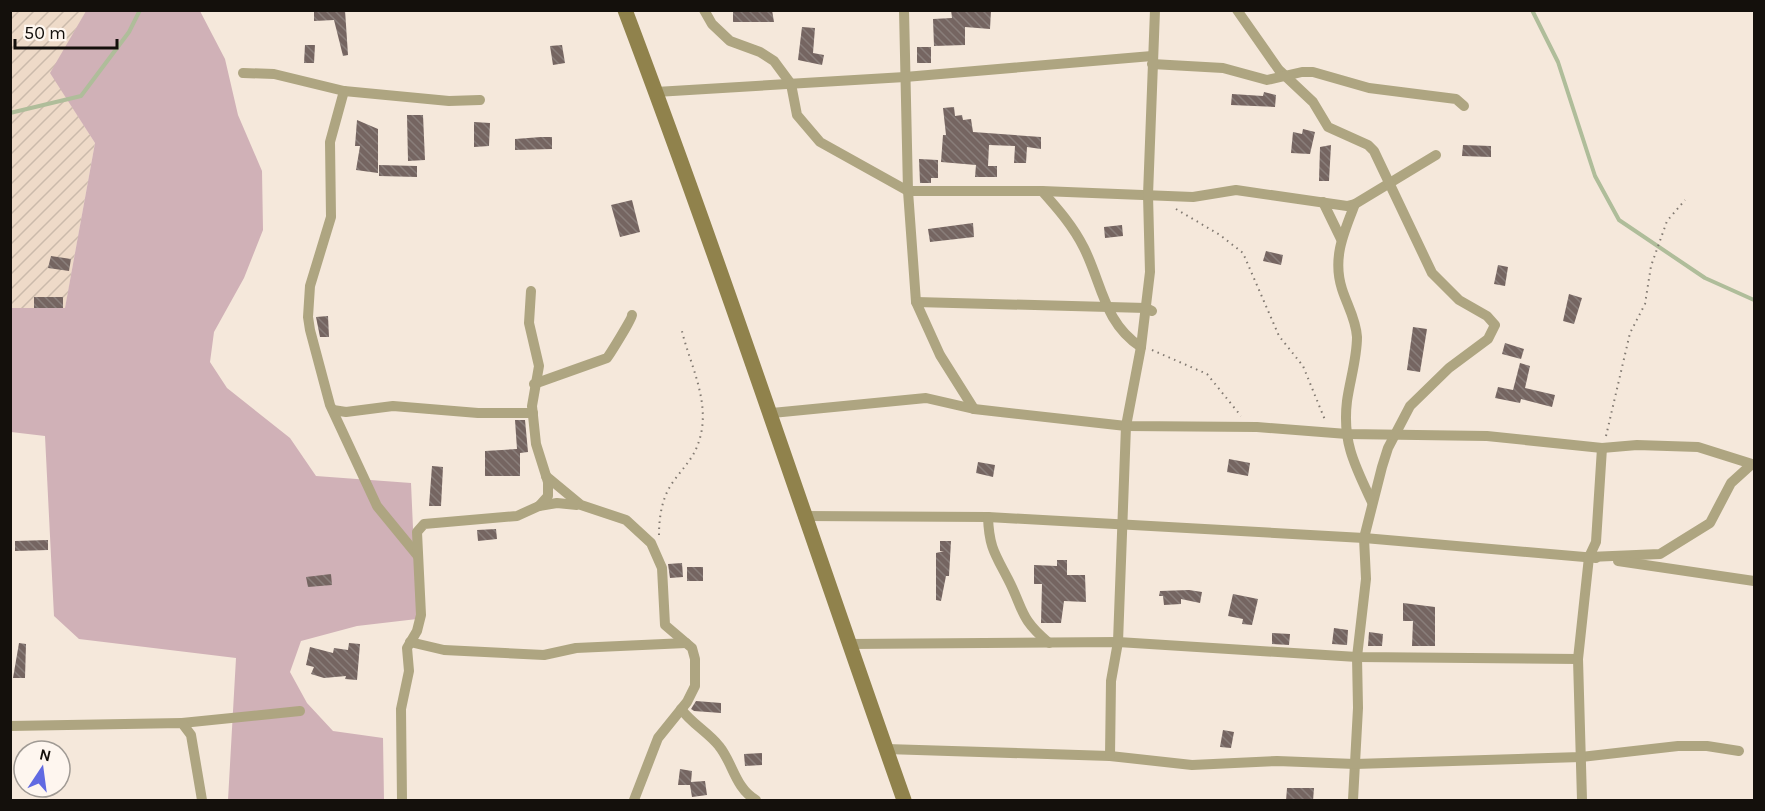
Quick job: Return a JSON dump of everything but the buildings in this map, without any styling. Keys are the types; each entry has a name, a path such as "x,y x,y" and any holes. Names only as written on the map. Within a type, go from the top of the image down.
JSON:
{"main road":[{"path":"625,10 772,413 803,516 904,801"}],"street":[{"path":"704,10 712,24 730,41 760,52 774,61 791,84 797,115 820,142 908,191 1042,191 1193,197 1236,190 1355,204 1436,155"},
{"path":"904,10 908,191 916,302 940,355 974,409"},
{"path":"1110,756 1112,681 1118,642 1126,426 1149,310 1153,195 1152,60 1155,10"},
{"path":"1238,10 1268,57 1314,102 1328,127 1368,145 1374,151 1432,273 1459,300 1488,316 1495,325 1488,339 1423,390 1410,406 1388,448 1372,502 1365,538 1366,579 1357,657 1353,801"},
{"path":"656,92 1152,60 1223,68 1267,80 1313,72 1368,87 1456,99 1464,106"},
{"path":"243,73 274,74 344,91 449,101 480,100"},
{"path":"344,91 330,142 331,217 310,286 308,317 333,411 376,506 418,557"},
{"path":"1042,191 1072,227 1084,248 1105,307 1120,330 1141,347"},
{"path":"1323,202 1341,240"},
{"path":"1355,204 1341,240 1337,263 1339,279 1356,324 1357,339 1347,402 1347,434 1350,454 1372,502"},
{"path":"531,291 529,323 539,366 534,384 532,413 536,444 550,490 545,501 539,506"},
{"path":"916,302 1149,310"},
{"path":"534,384 607,358 617,337 632,322 632,315"},
{"path":"772,413 926,398 974,409 1126,426 1257,427 1331,434 1487,436 1602,448 1637,445 1698,447 1752,464 1731,483 1710,524 1660,554 1589,557"},
{"path":"333,411 346,412 393,406 478,413 532,413"},
{"path":"1582,801 1578,659 1589,557 1596,542 1602,448"},
{"path":"546,476 581,506"},
{"path":"402,801 400,709 407,683 406,656 422,615 417,532 424,524 517,516 539,506 557,503 581,506 626,520 651,543 660,559 665,625 692,648 695,659 695,686 681,710 658,738 634,801"},
{"path":"803,516 988,517 1365,538 1589,557 1755,580"},
{"path":"988,517 992,551 1010,582 1020,611 1028,623 1049,643"},
{"path":"410,642 444,650 544,655 576,648 686,643"},
{"path":"849,644 1118,642 1357,657 1578,659"},
{"path":"681,710 690,722 718,745 744,791 756,801"},
{"path":"10,726 182,723 300,711"},
{"path":"182,723 191,735 202,801"},
{"path":"886,749 1110,756 1192,765 1277,761 1354,764 1581,757 1678,746 1707,746 1738,751"}],"path":[{"path":"1153,195 1221,235 1243,253 1279,336 1307,374 1331,434"},
{"path":"1602,448 1611,421 1630,333 1645,304 1651,266 1667,221 1685,200"},
{"path":"660,559 660,520 667,492 690,462 699,442 702,416 699,379 685,348 681,327"},
{"path":"1141,347 1207,374 1240,415 1257,427"}],"shaded area":[{"path":"11,11 86,11 51,73 95,143 65,309 11,308"},
{"path":"86,11 200,11 225,59 238,115 262,171 263,230 244,278 214,332 210,362 227,388 290,438 316,476 411,483 417,619 357,626 301,641 290,672 307,703 333,731 383,738 384,800 228,800 236,658 79,639 54,616 45,436 11,432 10,308 65,308 95,143 50,73"}],"waterway":[{"path":"10,113 81,96 129,32 140,10"},
{"path":"1532,10 1558,62 1595,176 1619,220 1705,278 1754,300"}]}
